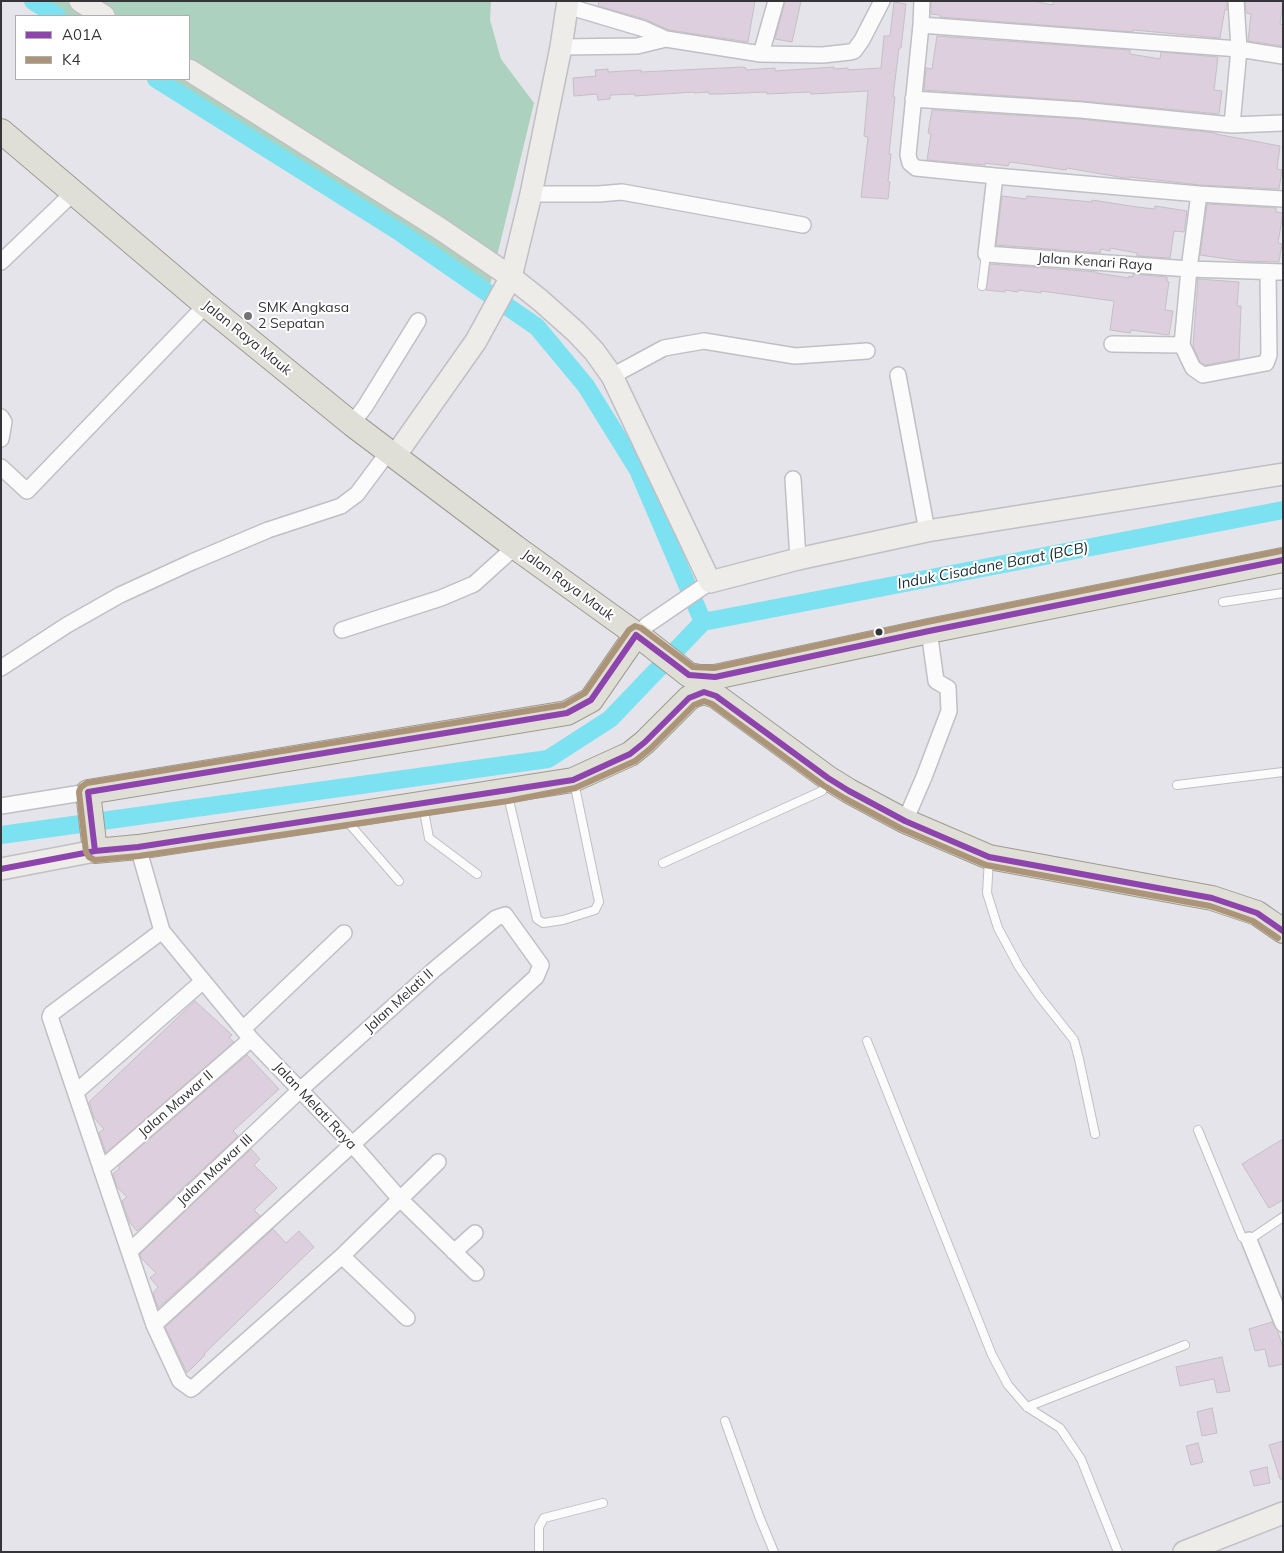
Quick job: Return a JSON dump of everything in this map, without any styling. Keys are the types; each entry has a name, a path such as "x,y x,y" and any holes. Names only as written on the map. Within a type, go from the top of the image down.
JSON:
{"main road":[{"name":"Jalan Raya Mauk","path":"1,131 206,305 352,424 515,547 644,634 689,675 715,677 929,631 1283,560"},
{"path":"644,634 591,700 567,713 89,798 95,845 138,847 507,792 573,780 630,754 645,742 689,698 704,692 716,696 828,778 905,821 989,857 1212,898 1257,914 1283,931"}],"street":[{"path":"80,1 102,15"},
{"path":"761,54 776,1"},
{"path":"1,668 67,625 120,595 268,530 340,506 357,494 392,453 476,341 507,284 531,194 568,4 644,29 666,39 761,54 823,55 854,51 862,40 882,1"},
{"path":"922,1 908,156 908,160 916,168 1199,194 1283,199"},
{"path":"1232,125 1239,49 1236,1"},
{"path":"921,26 1239,49 1283,56"},
{"path":"561,47 637,46 666,39"},
{"path":"190,71 430,223 507,284 576,332 594,351 612,376 704,587"},
{"path":"912,99 1081,110 1232,125 1283,123"},
{"path":"986,254 995,176"},
{"path":"531,194 622,192 803,225"},
{"path":"1,262 73,193"},
{"path":"1199,194 1189,269 1182,345 1194,368 1203,375 1266,363 1269,355 1275,272"},
{"name":"Jalan Kenari Raya","path":"986,254 1189,269 1275,272"},
{"path":"1,467 27,491 206,305"},
{"path":"352,424 366,405 418,321"},
{"path":"612,376 664,348 704,341 795,356 867,351"},
{"path":"1112,344 1182,345"},
{"path":"898,375 927,531"},
{"path":"1,417 4,422 1,439"},
{"path":"644,634 704,587 798,559 927,531 1283,474"},
{"path":"794,479 798,559"},
{"path":"342,630 441,598 474,584 515,547"},
{"path":"905,821 949,711 948,688 936,681 929,631"},
{"path":"1,806 89,798"},
{"path":"2,866 95,845"},
{"path":"138,847 162,931 51,1014 50,1017 154,1325 180,1381 191,1389 342,1256 438,1162"},
{"name":"Jalan Melati II","path":"300,1090 435,969 496,918 505,915 542,965 536,977 352,1144"},
{"name":"Jalan Melati Raya","path":"162,931 202,982 247,1034 352,1144 400,1199 476,1274"},
{"name":"Jalan Mawar II","path":"101,1168 247,1034 344,933"},
{"path":"76,1092 202,982"},
{"name":"Jalan Mawar III","path":"130,1250 300,1090"},
{"path":"154,1325 352,1144"},
{"path":"454,1252 476,1233"},
{"path":"1249,1240 1283,1324"},
{"path":"342,1256 407,1318"},
{"path":"1184,1552 1283,1513"}],"lane":[{"path":"982,286 986,254"},
{"path":"1223,602 1283,593"},
{"path":"1177,785 1283,772"},
{"path":"663,863 822,791 828,778"},
{"path":"507,792 537,919 543,923 563,920 595,910 599,902 573,780"},
{"path":"422,804 428,838 476,874"},
{"path":"343,816 399,881"},
{"path":"989,857 987,893 998,928 1019,967 1074,1040 1080,1059 1095,1134"},
{"path":"867,1041 992,1355 1008,1385 1028,1407 1060,1428 1081,1459 1118,1552"},
{"path":"1198,1130 1242,1237 1249,1240 1283,1217"},
{"path":"1028,1407 1185,1345"},
{"path":"725,1421 774,1552"},
{"path":"539,1552 539,1527 544,1518 603,1503"}],"green space":[{"path":"40,1 491,1 490,20 501,59 534,103 490,285 165,80 190,80 190,15 62,15"}],"building":[{"path":"599,1 755,1 748,42 669,30 647,20 598,6"},
{"path":"785,1 801,1 792,42 775,39"},
{"path":"931,1 1033,1 1053,5 1053,1 1227,1 1227,10 1225,9 1220,38 940,17 940,15 931,14"},
{"path":"1245,1 1283,1 1280,24 1283,25 1283,46 1248,41 1251,14 1246,13"},
{"path":"894,2 906,4 893,97 895,97 889,154 891,154 888,199 861,197 868,137 864,136 868,91 811,94 810,92 709,94 709,92 694,92 635,96 635,94 610,95 610,99 598,100 597,94 574,96 573,78 596,76 595,70 608,69 608,72 641,70 641,72 742,67 746,68 746,70 775,68 775,71 834,67 834,69 848,68 848,70 881,68 884,36 890,36"},
{"path":"937,36 1130,50 1130,54 1160,59 1161,52 1218,57 1214,90 1222,91 1219,114 1082,101 924,90 926,68 932,69"},
{"path":"932,110 1080,119 1216,133 1280,146 1277,169 1282,170 1279,189 1200,185 1125,178 1067,168 1066,170 1011,162 1008,166 927,160 931,134 928,133"},
{"path":"1002,196 1026,199 1027,196 1092,202 1092,200 1137,207 1155,209 1155,206 1187,211 1184,232 1174,231 1170,258 1137,256 1137,253 1110,248 1110,251 1101,249 1100,253 996,245"},
{"path":"1207,204 1276,208 1276,212 1283,213 1278,243 1282,244 1279,262 1242,261 1200,255"},
{"path":"990,264 1097,272 1129,278 1129,276 1133,277 1133,274 1167,277 1169,282 1165,310 1173,311 1169,335 1131,330 1130,333 1110,330 1114,301 1041,291 1041,293 1018,290 1018,292 1005,290 1005,292 986,290"},
{"path":"1198,279 1239,282 1237,306 1241,306 1239,359 1205,365 1200,362 1193,346"},
{"path":"195,1001 232,1035 229,1038 234,1042 106,1153 99,1133 104,1129 94,1118 89,1102"},
{"path":"247,1055 279,1089 233,1131 238,1136 137,1231 130,1223 122,1201 127,1197 117,1187 113,1174 120,1168 118,1166"},
{"path":"1283,1139 1283,1200 1269,1208 1242,1164"},
{"path":"251,1149 260,1159 254,1165 277,1188 254,1210 260,1216 158,1308 153,1293 158,1287 150,1278 156,1273 141,1258 140,1254"},
{"path":"273,1229 286,1243 299,1231 314,1247 204,1354 187,1373 165,1327"},
{"path":"1272,1322 1278,1332 1283,1348 1283,1364 1269,1367 1265,1349 1255,1351 1249,1329"},
{"path":"1222,1357 1230,1391 1217,1393 1214,1379 1180,1386 1176,1367"},
{"path":"1212,1408 1217,1433 1202,1436 1197,1412"},
{"path":"1283,1441 1283,1479 1280,1479 1269,1445"},
{"path":"1198,1443 1203,1462 1191,1465 1186,1446"},
{"path":"1267,1467 1270,1483 1254,1486 1250,1471"}],"waterway":[{"path":"33,1 55,15"},
{"path":"158,80 401,233 537,327 586,386 638,470 703,622"},
{"name":"Induk Cisadane Barat (BCB)","path":"703,622 1283,510"},
{"path":"1,835 548,759 610,719 703,622"}],"transit line":[{"name":"K4","path":"1278,938 1253,921 1210,906 986,865 902,829 844,798 823,785 712,704 704,701 694,705 651,748 635,761 575,788 508,801 139,856 95,860 89,857 86,852 79,792 81,787 87,783 564,705 585,693 629,630 635,626 641,628 693,667 714,668 927,622 1281,551"},
{"name":"A01A","path":"95,851 88,792 567,713 591,700 636,635 689,675 715,677 929,631 1283,560"},
{"name":"A01A","path":"1,869 95,851 138,847 573,780 630,754 645,742 689,698 704,692 716,696 828,778 849,791 905,821 989,857 1212,898 1257,913 1283,931"}],"place":[{"name":"SMK Angkasa 2 Sepatan","path":"248,316"}]}
